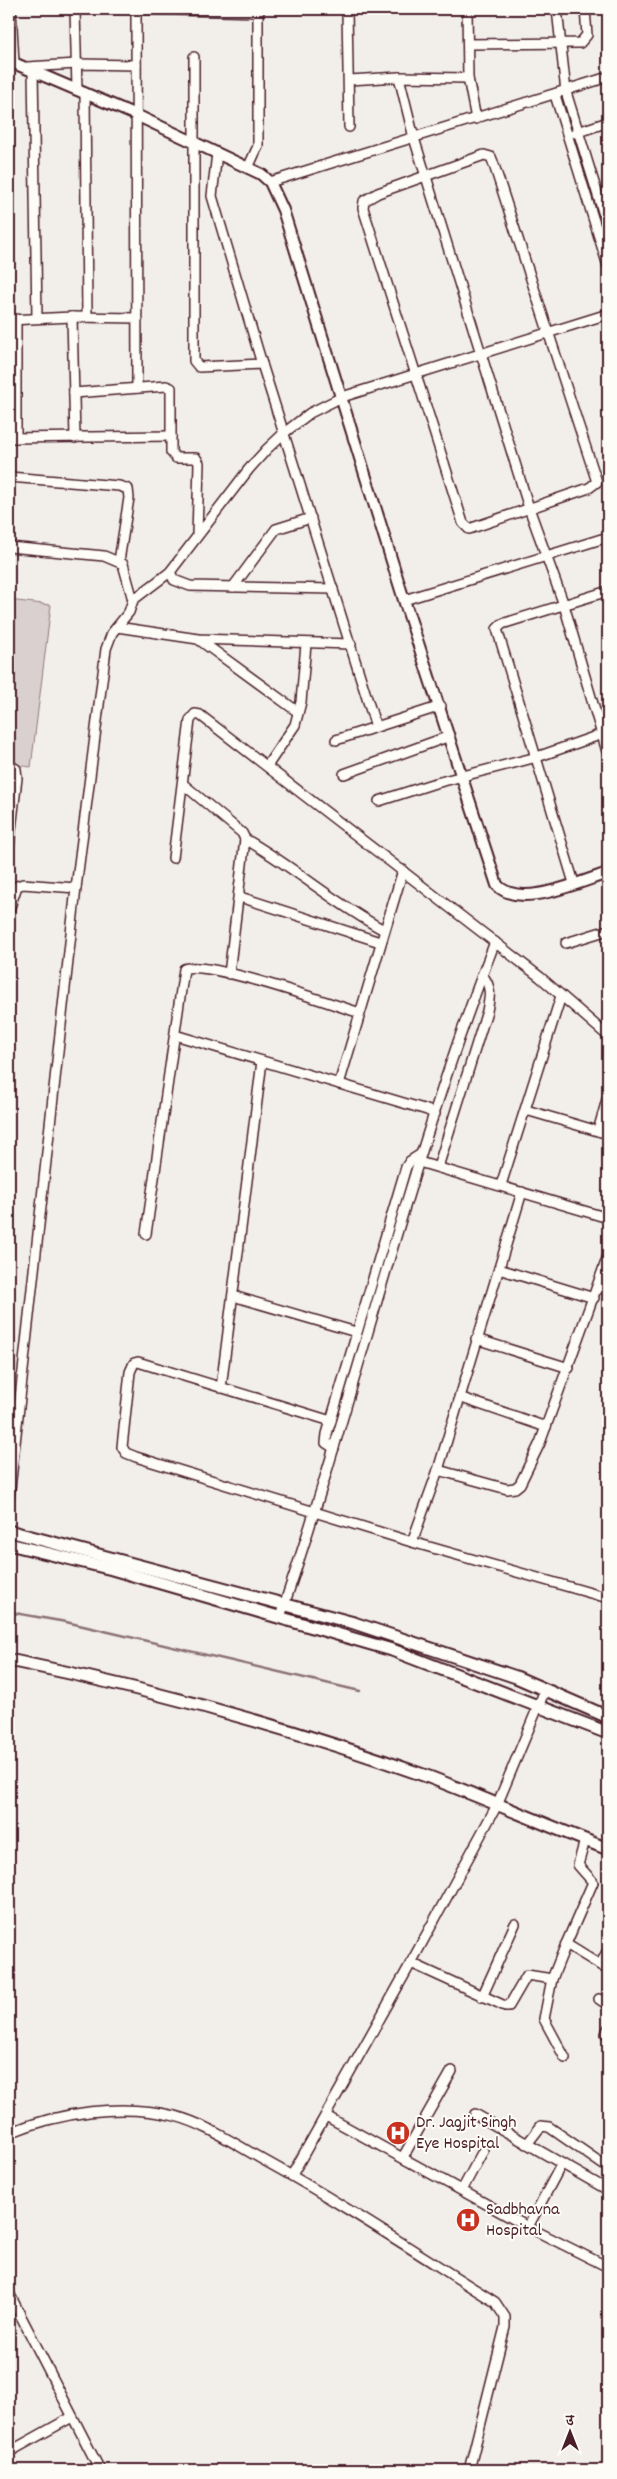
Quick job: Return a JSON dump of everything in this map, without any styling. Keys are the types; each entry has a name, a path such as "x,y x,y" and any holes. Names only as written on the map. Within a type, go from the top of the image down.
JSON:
{"main road":[{"path":"9,1531 354,1623 516,1677 608,1716"},
{"path":"9,1544 112,1569 280,1616 392,1650 608,1733"},
{"path":"9,1660 73,1673 189,1702 294,1733 428,1777 608,1849"}],"street":[{"path":"11,9 11,62 195,142 248,168 270,182 283,210 404,600 441,706 497,885 501,889 513,894 537,895 608,873"},
{"path":"75,9 77,64 81,92 87,317"},
{"path":"137,388 136,9 259,10 258,146 248,168"},
{"path":"347,9 349,127"},
{"path":"467,9 468,78 476,119"},
{"path":"557,9 566,92 608,228"},
{"path":"468,44 580,43 585,40 587,35 585,9"},
{"path":"194,57 194,361 199,367 262,364"},
{"path":"29,69 77,64 136,65"},
{"path":"29,69 37,318"},
{"path":"349,80 399,77 468,78"},
{"path":"399,77 414,138 483,354 529,508 564,605 605,733 608,755"},
{"path":"270,182 608,78"},
{"path":"555,95 608,266"},
{"path":"568,135 608,122"},
{"path":"217,153 212,196 262,364 376,727"},
{"path":"484,155 491,157 548,334 597,482 589,488 476,528 465,527 363,208 364,201 369,197 484,155"},
{"path":"133,600 170,572 249,469 284,433 310,413 342,397 608,314"},
{"path":"138,318 72,317 12,320 12,438 171,436"},
{"path":"72,317 75,438"},
{"path":"74,393 166,386 171,388 170,452 173,456 191,456 196,458 199,463 197,536"},
{"path":"9,477 119,486 128,489 129,498 119,560"},
{"path":"232,587 276,529 311,518"},
{"path":"404,600 608,537"},
{"path":"9,547 104,556 119,560 126,570 133,600 129,612 112,633 106,649 76,888 9,1498"},
{"path":"170,572 174,580 181,584 333,589"},
{"path":"574,883 497,629 502,624 608,591"},
{"path":"117,627 198,639 351,644"},
{"path":"198,639 298,712"},
{"path":"267,766 295,725 306,644"},
{"path":"336,740 441,706"},
{"path":"173,858 190,720 195,714 200,715 403,870 540,977 608,1036"},
{"path":"379,801 537,756 605,733"},
{"path":"344,774 450,736"},
{"path":"9,765 13,766 17,772 9,847"},
{"path":"183,784 242,833 245,839 240,897 229,974"},
{"path":"245,839 270,853 355,914 384,930"},
{"path":"339,1084 403,870"},
{"path":"9,910 10,899 17,886 23,884 76,888"},
{"path":"240,897 380,942"},
{"path":"566,943 608,930"},
{"path":"280,1616 334,1448 420,1158 495,942"},
{"path":"146,1234 184,969 197,967 229,974 360,1013"},
{"path":"438,1167 487,1011 490,990 482,975"},
{"path":"501,1185 561,996"},
{"path":"175,1035 435,1114"},
{"path":"221,1388 262,1060"},
{"path":"598,1131 608,1096"},
{"path":"526,1110 608,1134"},
{"path":"334,1448 326,1442 330,1420 406,1167 414,1158 420,1158 438,1167 608,1218"},
{"path":"412,1542 438,1470 476,1339 522,1192"},
{"path":"438,1470 507,1489 515,1488 523,1480 569,1368 608,1256"},
{"path":"499,1269 594,1298"},
{"path":"598,1286 608,1291"},
{"path":"233,1296 356,1332"},
{"path":"476,1339 569,1368"},
{"path":"330,1420 144,1363 134,1364 129,1380 122,1444 123,1451 314,1512 608,1598"},
{"path":"459,1397 546,1427"},
{"path":"292,2175 497,1805 545,1690"},
{"path":"565,2058 544,2019 552,1979 593,1882 578,1865 585,1840"},
{"path":"482,1997 515,1924"},
{"path":"566,1944 604,1968 608,1950"},
{"path":"411,1963 505,2006 510,2003 526,1975 552,1979"},
{"path":"599,1999 608,2005"},
{"path":"402,2157 452,2071"},
{"path":"9,2133 49,2119 84,2112 119,2110 175,2116 207,2129 292,2175 495,2302 501,2308 505,2317 505,2327 469,2470"},
{"path":"475,2114 561,2165 608,2190"},
{"path":"326,2116 528,2227 608,2267"},
{"path":"527,2144 541,2126 549,2127 608,2168"},
{"path":"462,2190 483,2151"},
{"path":"528,2227 561,2165"},
{"path":"9,2293 100,2470"},
{"path":"9,2452 72,2417"},
{"path":"9,2465 12,2470"}],"shaded area":[{"path":"9,600 51,605 31,767 9,764"}],"waterway":[{"path":"9,1612 66,1622 360,1691"}],"place":[{"name":"Dr. Jagjit Singh Eye Hospital","path":"398,2133"},
{"name":"Sadbhavna Hospital","path":"468,2220"}]}
